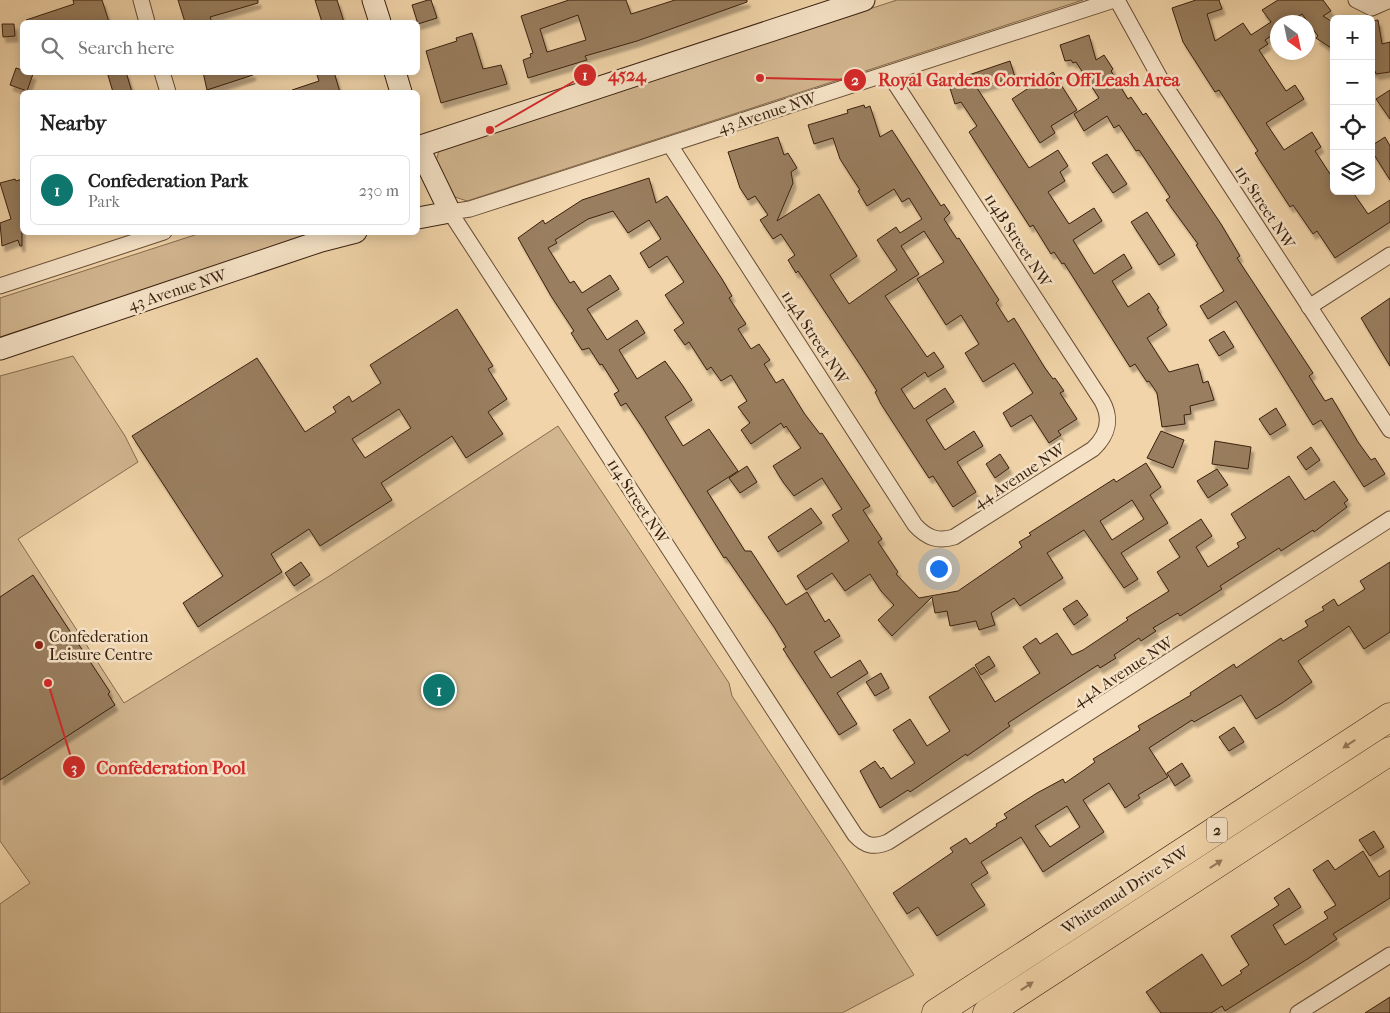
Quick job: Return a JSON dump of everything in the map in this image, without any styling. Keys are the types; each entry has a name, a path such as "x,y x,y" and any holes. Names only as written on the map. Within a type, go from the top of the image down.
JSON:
{"highway":[{"name":"Whitemud Drive NW","path":"936,1013 1390,717"},
{"name":"Whitemud Drive NW","path":"986,1013 1390,752"}],"street":[{"path":"140,0 146,20"},
{"path":"372,0 379,20"},
{"path":"420,146 864,0"},
{"name":"43 Avenue NW","path":"420,218 470,209 1116,0"},
{"name":"115 Street NW","path":"1116,0 1160,78 1390,430"},
{"path":"1356,0 1372,8 1390,0"},
{"name":"114B Street NW","path":"890,74 1102,401 1108,415 1107,428"},
{"path":"163,75 167,90"},
{"path":"396,75 400,90"},
{"name":"114A Street NW","path":"670,145 916,525 925,534 939,540"},
{"name":"114 Street NW","path":"420,151 450,212 855,835 862,843 871,846"},
{"path":"0,286 155,235"},
{"name":"43 Avenue NW","path":"0,349 321,241 344,235"},
{"path":"1309,307 1390,255"},
{"name":"44 Avenue NW","path":"939,540 961,534 1093,449 1102,440 1107,428"},
{"name":"44A Avenue NW","path":"871,846 879,846 888,842 1390,519"},
{"path":"1298,1013 1390,955"}],"shaded area":[{"path":"897,0 1083,0 467,201 455,197 436,161 439,151 446,147"},
{"path":"195,235 313,235 0,337 0,298"},
{"path":"73,356 125,436 138,462 18,539 124,703 331,575 558,426 729,683 732,696 843,863 914,975 842,1013 0,1013 0,904 30,883 0,841 0,376"}],"building":[{"path":"73,0 102,0 108,20 26,20 74,4"},
{"path":"178,0 258,0 258,3 210,17 211,20 184,20"},
{"path":"315,0 337,0 343,20 321,20"},
{"path":"431,0 437,18 420,23 420,20 417,20 412,5"},
{"path":"569,0 626,0 631,14 675,0 747,0 747,2 637,41 585,56 587,60 528,78 523,60 531,57 530,54 533,53 521,16","holes":["578,15 586,40 547,52 540,29"]},
{"path":"1196,0 1219,0 1222,9 1207,14 1215,41 1243,23 1251,35 1270,23 1270,37 1265,40 1268,44 1259,50 1286,91 1295,85 1304,99 1266,123 1284,150 1312,132 1321,147 1315,151 1330,174 1330,195 1355,195 1368,214 1390,200 1390,222 1335,258 1317,231 1313,234 1293,205 1290,207 1255,153 1258,151 1219,90 1215,92 1183,42 1172,8"},
{"path":"1278,0 1323,0 1331,11 1323,16 1330,20 1330,47 1316,38 1318,36 1315,32 1315,15 1270,15 1270,21 1262,10"},
{"path":"1375,20 1378,20 1382,44 1390,42 1390,72 1376,74 1375,71"},
{"path":"2,24 14,24 15,36 3,37"},
{"path":"472,33 483,69 501,65 507,84 441,103 426,51 457,41 456,38"},
{"path":"1089,35 1096,60 1104,55 1113,69 1111,71 1128,99 1131,97 1143,115 1146,113 1221,224 1240,256 1237,258 1313,373 1309,376 1325,401 1332,398 1358,442 1371,460 1375,458 1385,474 1364,487 1321,420 1313,425 1236,301 1208,319 1200,306 1224,291 1196,245 1198,244 1166,200 1170,197 1139,150 1136,151 1119,125 1114,128 1107,116 1084,131 1074,114 1099,98 1076,62 1073,63 1071,60 1065,61 1060,45"},
{"path":"1010,61 1015,77 977,88 1029,168 1058,150 1068,166 1060,172 1065,181 1048,192 1069,224 1094,208 1102,221 1073,240 1094,274 1124,254 1132,268 1112,281 1128,307 1149,293 1159,308 1157,309 1167,325 1147,338 1169,372 1198,364 1203,383 1208,381 1214,400 1190,406 1191,414 1184,415 1185,424 1162,427 1157,393 1135,364 1130,367 1064,263 1062,264 1054,252 1051,254 1033,225 1030,227 969,132 977,126 961,102 955,104 948,82"},
{"path":"16,68 20,69 20,75 33,75 27,90 10,85"},
{"path":"1053,72 1077,110 1051,126 1055,133 1040,143 1012,99"},
{"path":"108,75 127,75 131,90 112,90"},
{"path":"204,75 253,75 207,90"},
{"path":"317,75 335,75 339,90 292,90 319,81"},
{"path":"1390,90 1390,119 1376,99"},
{"path":"864,105 865,108 870,106 880,137 892,130 941,206 944,204 950,213 944,219 957,239 959,238 999,300 996,303 1008,322 1014,318 1045,368 1064,391 1060,393 1077,419 1058,431 1061,435 1049,443 1031,415 1011,427 1003,413 1033,393 1014,363 983,382 965,353 979,344 961,315 946,325 917,279 944,262 924,231 901,246 919,274 885,296 927,357 934,352 944,367 928,377 925,372 901,389 914,409 945,388 954,402 926,420 945,450 974,431 983,446 957,462 976,492 953,507 933,476 929,478 881,404 875,392 877,391 861,366 798,271 796,273 788,260 795,255 781,234 773,239 760,220 768,215 755,196 748,200 740,188 728,152 778,137 784,155 788,153 797,168 791,172 793,183 777,221 819,194 857,256 830,275 849,304 897,270 877,240 896,227 900,233 922,219 909,198 902,202 894,189 867,206 858,191 860,190 840,159 833,138 814,144 808,125 848,113 847,110"},
{"path":"1385,137 1390,146 1390,180 1375,156 1375,143"},
{"path":"1107,154 1127,184 1113,193 1092,163"},
{"path":"649,178 656,203 667,196 732,296 729,298 746,324 738,329 751,349 759,344 770,360 764,364 776,383 783,379 804,413 820,434 822,433 870,506 863,510 882,539 878,542 898,572 896,574 919,598 958,591 1022,547 1019,542 1031,535 1029,533 1114,479 1116,482 1146,463 1161,487 1150,495 1168,523 1121,553 1138,579 1124,588 1084,530 1047,553 1063,578 1020,606 1014,598 991,613 995,625 979,630 976,621 950,626 947,611 935,613 932,597 892,636 878,620 894,605 881,591 870,574 845,591 832,573 806,590 797,576 849,541 832,515 842,509 822,478 794,496 773,466 801,448 786,426 784,428 781,423 751,444 741,430 750,423 738,407 747,401 731,375 721,381 711,367 707,370 689,342 685,345 674,330 684,323 665,295 684,282 667,256 649,268 640,253 661,239 649,220 628,233 613,211 588,219 555,240 557,243 548,248 570,283 574,281 582,293 610,275 619,289 587,309 607,340 637,320 645,333 619,350 637,379 665,361 692,400 665,417 683,446 709,429 738,471 707,491 745,551 751,551 786,605 807,592 825,622 829,619 840,636 814,652 831,678 860,660 868,673 837,693 857,724 839,735 783,649 786,647 774,627 726,557 724,558 642,427 626,403 621,406 614,394 619,391 602,364 600,365 589,348 582,350 571,333 574,331 551,296 518,238 543,220 545,224 582,200","holes":["1132,500 1144,519 1112,540 1100,521"]},
{"path":"20,180 20,235 22,235 22,246 20,246 18,240 2,246 0,223 11,219 0,183"},
{"path":"1147,212 1175,255 1159,265 1131,222"},
{"path":"1390,298 1390,366 1361,318"},
{"path":"457,309 493,366 488,369 507,399 488,412 503,434 466,458 452,436 381,483 392,500 320,546 309,529 271,554 282,572 198,627 183,603 223,576 132,436 257,358 305,432 336,412 333,407 349,396 352,402 381,383 370,365","holes":["399,409 411,428 365,458 352,439"]},
{"path":"1224,331 1234,347 1219,356 1209,340"},
{"path":"1276,408 1286,425 1270,435 1259,419"},
{"path":"1161,431 1184,440 1173,468 1147,458"},
{"path":"1215,441 1251,447 1248,469 1212,464"},
{"path":"1311,447 1320,460 1306,470 1297,457"},
{"path":"1000,454 1009,468 995,478 986,464"},
{"path":"747,466 757,482 740,493 729,478"},
{"path":"1217,469 1228,485 1208,498 1197,481"},
{"path":"1289,476 1305,500 1334,481 1348,500 1344,503 1347,507 1314,532 1313,530 1281,551 1279,548 1220,586 1222,589 1180,616 1178,613 1153,628 1156,631 1141,641 1139,638 1114,655 1116,658 1100,668 1098,665 1040,702 1008,723 1010,726 967,756 966,754 910,792 908,790 880,808 860,771 875,761 881,769 883,767 891,779 915,763 893,730 910,719 927,746 950,731 929,697 974,667 995,702 1040,673 1023,647 1036,638 1040,644 1057,633 1072,655 1083,650 1128,620 1126,618 1169,591 1157,572 1180,557 1169,540 1201,519 1212,536 1196,547 1208,567 1239,547 1237,543 1246,538 1231,514"},
{"path":"811,508 822,523 778,552 768,537"},
{"path":"301,562 310,575 294,586 285,573"},
{"path":"1390,562 1390,632 1364,649 1349,626 1298,661 1312,682 1256,719 1241,695 1194,722 1192,720 1149,748 1168,777 1138,795 1140,798 1125,808 1109,783 1083,800 1104,832 1043,872 1021,837 981,862 988,873 971,884 985,905 937,936 918,907 907,914 893,893 953,852 950,848 966,838 970,844 1007,818 1004,814 1063,779 1065,783 1095,762 1093,759 1140,730 1138,726 1191,695 1190,693 1234,664 1236,668 1281,638 1283,641 1308,626 1305,621 1324,610 1322,607 1334,599 1338,606 1365,589 1360,581","holes":["1067,806 1080,827 1050,847 1035,826"]},
{"name":"Confederation Leisure Centre","path":"33,575 110,692 108,694 115,705 0,780 0,597"},
{"path":"1077,600 1088,615 1074,625 1063,609"},
{"path":"989,656 995,666 981,675 975,665"},
{"path":"881,673 889,688 875,696 866,682"},
{"path":"1234,727 1244,742 1229,751 1219,737"},
{"path":"1182,763 1190,776 1175,786 1167,773"},
{"path":"1374,831 1384,847 1370,856 1359,840"},
{"path":"1363,851 1379,877 1390,870 1390,898 1333,934 1337,939 1225,1011 1222,1006 1211,1013 1161,1013 1146,992 1202,954 1222,986 1242,973 1240,971 1249,965 1231,936 1279,905 1274,898 1289,888 1301,907 1273,925 1285,945 1328,918 1324,912 1336,905 1313,870 1328,860 1335,870"},
{"path":"1390,997 1390,1013 1365,1013"}],"place":[{"name":"Royal Gardens Corridor Off Leash Area","path":"760,78"},
{"name":"4524","path":"490,130"},
{"name":"Confederation Leisure Centre","path":"39,645"},
{"name":"Confederation Pool","path":"48,683"},
{"name":"Confederation Park","path":"439,690"}]}
